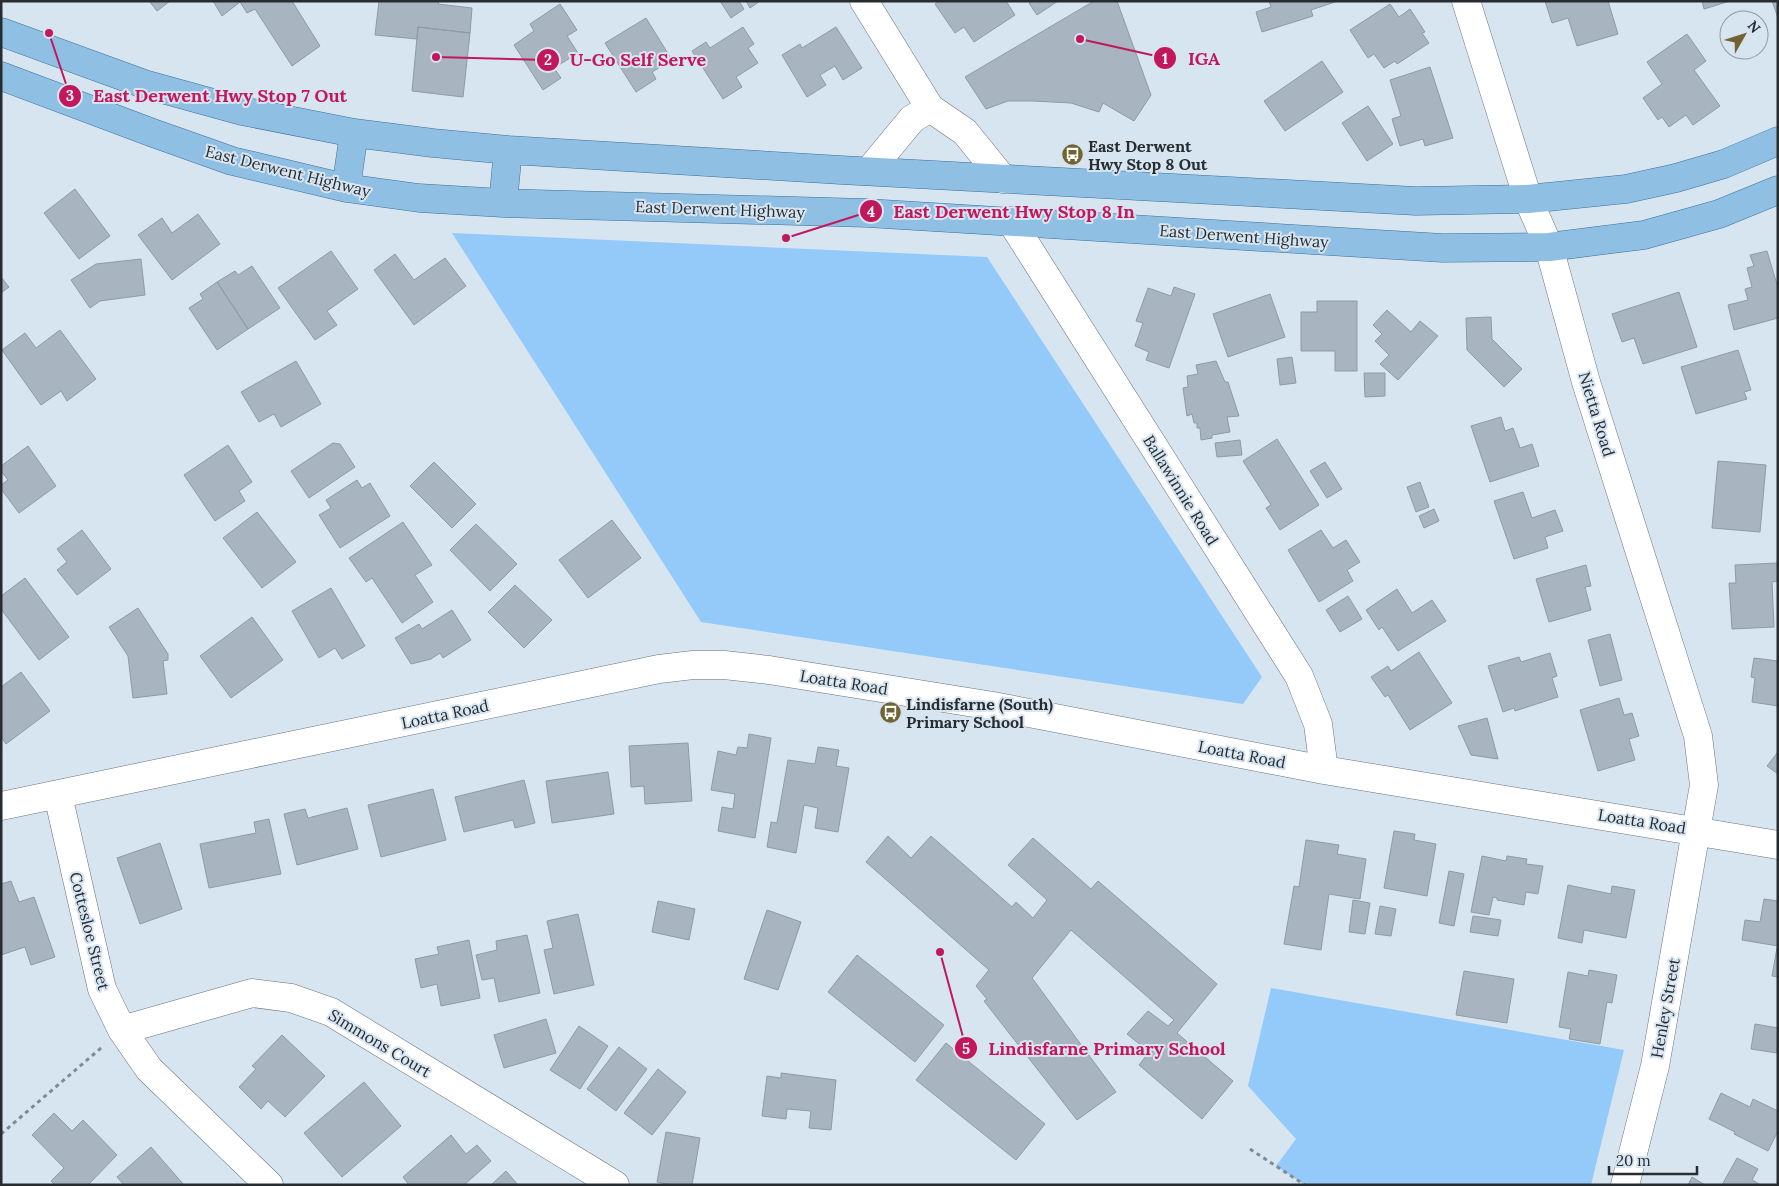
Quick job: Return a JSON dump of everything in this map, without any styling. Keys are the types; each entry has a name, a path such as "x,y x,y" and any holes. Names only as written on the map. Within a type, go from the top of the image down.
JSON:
{"main road":[{"path":"1,32 144,84 242,112 354,133 508,150 1416,201 1528,199 1626,189 1676,178 1724,164 1778,141"},
{"name":"East Derwent Highway","path":"1,76 153,134 232,161 346,188 418,198 503,203 857,212 1443,248 1549,247 1644,235 1719,214 1778,190"},
{"path":"346,188 354,133"},
{"path":"503,203 508,150"}],"street":[{"path":"864,1 930,108 965,132 1002,179"},
{"name":"Nietta Road","path":"1466,1 1528,199 1549,247 1586,382 1698,736 1704,784 1696,830"},
{"path":"868,171 912,119 930,108"},
{"name":"Ballawinnie Road","path":"1010,221 1299,676 1318,724 1324,770"},
{"name":"Loatta Road","path":"1,806 659,669 692,665 724,665 769,670 993,706 1324,770 1778,845"},
{"name":"Cottesloe Street","path":"58,795 102,989 122,1030 148,1069 269,1185"},
{"name":"Henley Street","path":"1624,1185 1655,1066 1696,830"},
{"name":"Simmons Court","path":"122,1030 252,993 291,998 337,1015 615,1185"}],"path":[{"path":"1,1134 122,1030"},
{"path":"1250,1149 1305,1185"}],"shaded area":[{"path":"452,233 987,257 1262,677 1243,704 701,622"},
{"path":"1271,988 1624,1050 1591,1185 1305,1185 1276,1166 1296,1139 1248,1086"}],"building":[{"path":"149,1 170,1 157,11"},
{"path":"213,1 292,1 320,46 292,66 255,9 247,13 240,2 222,16"},
{"path":"379,1 439,1 438,4 472,8 470,33 418,27 417,39 375,35"},
{"path":"720,1 739,1 744,9 731,18"},
{"path":"746,1 760,1 750,8"},
{"path":"939,1 1006,1 1015,15 974,42 964,27 955,33 935,4"},
{"path":"1033,1 1058,1 1037,15 1029,3"},
{"path":"1094,1 1117,1 1151,95 1134,121 1103,103 1099,112 1071,103 1033,101 1008,101 986,109 965,77"},
{"path":"1269,1 1338,1 1311,10 1313,16 1262,32 1256,12 1271,7"},
{"path":"1545,1 1608,1 1618,34 1577,46 1568,18 1552,23"},
{"path":"1702,1 1730,1 1704,9"},
{"path":"1772,1 1778,1 1778,18"},
{"path":"560,4 577,30 567,36 578,53 554,68 561,78 543,90 514,45 534,31 530,24"},
{"path":"1390,4 1399,17 1410,9 1425,32 1422,33 1429,43 1397,64 1395,61 1384,68 1374,54 1368,58 1350,30"},
{"path":"646,18 672,60 652,72 656,79 636,92 605,43"},
{"path":"418,27 470,33 463,97 412,91"},
{"path":"743,27 754,44 748,48 758,63 736,77 742,87 723,99 692,51 706,42 710,48"},
{"path":"836,27 862,68 843,80 835,66 820,75 826,85 807,97 782,55 800,44 802,48"},
{"path":"1687,34 1706,61 1694,70 1720,106 1693,125 1686,115 1669,127 1662,117 1658,120 1643,98 1662,84 1647,62"},
{"path":"1322,61 1343,92 1285,131 1264,101"},
{"path":"1430,67 1453,138 1425,146 1423,139 1400,146 1392,119 1401,116 1390,80"},
{"path":"1368,106 1393,144 1367,161 1342,123"},
{"path":"75,189 110,236 79,259 44,213"},
{"path":"198,214 220,244 172,280 138,235 162,218 172,233"},
{"path":"331,251 358,289 327,311 337,325 315,340 278,288"},
{"path":"1767,251 1778,288 1778,318 1734,330 1728,305 1748,300 1745,289 1752,287 1747,268 1754,266 1750,255"},
{"path":"395,254 414,280 445,258 466,286 414,325 374,270"},
{"path":"141,259 145,295 100,301 90,308 71,280 96,264"},
{"path":"252,266 280,308 248,329 217,282 235,271 238,275"},
{"path":"1,277 9,287 1,293"},
{"path":"217,282 248,329 217,350 189,308 203,299 200,294"},
{"path":"1174,287 1195,294 1169,368 1146,360 1149,352 1135,346 1143,323 1136,321 1148,288 1171,296"},
{"path":"1679,292 1697,347 1643,364 1634,338 1622,342 1612,314"},
{"path":"1270,294 1285,337 1228,357 1213,314"},
{"path":"1317,301 1357,301 1357,371 1335,371 1335,351 1301,351 1301,312 1317,312"},
{"path":"1387,310 1411,332 1420,321 1438,336 1398,380 1380,364 1389,355 1375,341 1382,334 1373,325"},
{"path":"1491,317 1492,339 1522,369 1504,387 1467,350 1466,318"},
{"path":"60,330 96,379 67,401 61,391 41,405 2,350 25,333 36,348"},
{"path":"1738,350 1751,390 1744,392 1747,399 1696,414 1681,367"},
{"path":"1292,357 1296,383 1280,385 1277,359"},
{"path":"296,361 321,404 281,427 274,414 259,422 241,392"},
{"path":"1216,361 1225,382 1228,382 1239,416 1227,417 1230,432 1212,435 1212,438 1201,440 1200,428 1197,428 1197,423 1194,423 1192,414 1187,416 1183,388 1188,387 1187,376 1198,374 1196,365"},
{"path":"1364,373 1385,373 1385,396 1365,397"},
{"path":"1501,417 1505,431 1513,428 1520,448 1532,444 1539,466 1490,482 1471,426"},
{"path":"1277,439 1319,505 1280,530 1266,508 1271,505 1243,461"},
{"path":"1240,440 1242,455 1217,457 1215,443"},
{"path":"333,443 340,444 355,467 309,498 291,471"},
{"path":"228,445 252,482 239,491 245,501 215,521 184,475"},
{"path":"28,446 56,486 19,513 1,489 1,485 8,480 1,471 1,466"},
{"path":"1718,461 1766,465 1760,532 1712,528"},
{"path":"434,462 476,504 452,528 410,486"},
{"path":"1325,462 1342,489 1327,498 1310,471"},
{"path":"357,480 362,488 370,483 390,516 340,548 319,515 331,508 326,500"},
{"path":"1420,482 1429,507 1416,512 1407,487"},
{"path":"1523,492 1532,518 1555,510 1563,531 1545,537 1548,548 1514,559 1494,501"},
{"path":"1434,509 1439,521 1424,528 1419,516"},
{"path":"257,512 296,562 262,588 223,538"},
{"path":"612,520 641,558 588,598 559,560"},
{"path":"403,522 432,565 415,575 433,602 402,623 372,578 366,582 349,558"},
{"path":"476,524 517,564 490,591 450,550"},
{"path":"82,530 111,569 77,595 57,570 67,562 57,549"},
{"path":"1321,530 1333,548 1346,540 1360,562 1347,570 1353,581 1319,602 1288,550"},
{"path":"1778,563 1778,581 1772,582 1774,627 1732,629 1729,583 1736,583 1735,565"},
{"path":"1586,565 1591,586 1585,587 1591,610 1549,622 1536,579"},
{"path":"25,578 69,637 39,660 1,609 1,596"},
{"path":"515,585 552,620 524,648 488,612"},
{"path":"331,588 365,646 342,659 335,648 319,658 292,611"},
{"path":"1397,589 1412,613 1432,600 1446,621 1398,651 1382,627 1379,630 1366,610"},
{"path":"1348,596 1362,619 1340,632 1326,610"},
{"path":"138,608 168,654 168,660 163,661 167,694 133,698 128,656 109,627"},
{"path":"452,610 471,640 443,658 440,653 431,659 411,664 395,638 419,624 422,629"},
{"path":"252,617 283,660 231,698 200,656"},
{"path":"1610,634 1622,680 1600,686 1588,640"},
{"path":"1419,652 1452,703 1410,730 1388,695 1385,697 1371,677 1388,666 1391,671"},
{"path":"1550,653 1557,676 1552,678 1558,697 1515,711 1514,708 1503,712 1488,666 1519,657 1521,662"},
{"path":"1754,658 1778,661 1778,706 1752,702 1755,678 1751,677"},
{"path":"21,672 50,711 6,744 1,737 1,687"},
{"path":"1619,698 1624,715 1632,713 1639,736 1629,739 1635,760 1598,771 1580,710"},
{"path":"1487,718 1498,759 1471,755 1458,726"},
{"path":"749,734 771,738 755,838 718,831 722,807 733,809 735,794 711,790 718,751 736,755 738,747 747,748"},
{"path":"688,743 692,801 645,804 644,786 631,787 629,746"},
{"path":"818,747 839,750 836,766 849,768 838,832 815,828 818,808 804,805 796,853 767,847 771,822 777,823 788,760 815,764"},
{"path":"1778,752 1778,774 1767,766"},
{"path":"608,772 614,814 552,823 546,781"},
{"path":"524,780 535,823 515,828 513,820 464,832 455,797"},
{"path":"433,789 446,840 381,857 368,805"},
{"path":"347,808 358,849 297,865 284,814 305,809 308,818"},
{"path":"269,819 281,874 209,888 200,844 256,833 254,822"},
{"path":"1394,831 1415,834 1414,840 1436,844 1427,896 1384,888"},
{"path":"888,836 911,858 931,836 1012,907 1016,902 1033,918 1047,900 1008,865 1033,838 1091,889 1098,881 1217,984 1177,1033 1233,1081 1202,1119 1139,1065 1149,1052 1127,1034 1148,1011 1168,1026 1174,1020 1071,930 1032,978 1116,1092 1077,1120 984,1001 987,999 976,986 989,970 866,862"},
{"path":"1306,840 1339,845 1337,854 1366,859 1360,899 1329,894 1321,950 1284,944 1294,886 1299,887"},
{"path":"160,843 182,909 140,924 117,858"},
{"path":"1482,856 1506,861 1507,856 1527,859 1526,864 1543,866 1538,894 1526,892 1524,905 1497,900 1497,898 1493,897 1489,915 1471,912"},
{"path":"1449,871 1464,874 1454,926 1439,923"},
{"path":"11,881 19,902 34,897 55,957 31,965 25,947 1,955 1,884"},
{"path":"1568,885 1611,894 1612,886 1635,890 1626,938 1584,930 1582,943 1558,938"},
{"path":"1764,899 1778,901 1778,946 1742,940 1745,920 1760,922"},
{"path":"1353,900 1370,903 1365,934 1349,932"},
{"path":"658,901 695,909 689,940 652,932"},
{"path":"1380,906 1396,909 1391,936 1375,934"},
{"path":"767,910 801,922 778,990 744,979"},
{"path":"578,914 594,985 554,994 544,950 553,948 547,921"},
{"path":"1473,916 1501,920 1498,936 1470,932"},
{"path":"527,935 540,993 499,1002 494,978 482,980 476,955 497,950 496,941"},
{"path":"469,940 480,998 441,1006 437,984 421,988 415,959 439,954 437,947"},
{"path":"1778,948 1778,977 1772,976"},
{"path":"857,955 944,1025 915,1062 828,992"},
{"path":"1589,970 1617,975 1612,1003 1607,1002 1600,1044 1569,1039 1571,1029 1559,1027 1568,972 1588,976"},
{"path":"1464,971 1514,979 1507,1023 1456,1015"},
{"path":"546,1019 556,1053 504,1068 494,1035"},
{"path":"1755,1024 1778,1028 1777,1053 1751,1049"},
{"path":"579,1026 608,1046 580,1089 550,1070"},
{"path":"282,1035 325,1076 285,1117 268,1101 261,1109 239,1087 256,1069 252,1066"},
{"path":"946,1043 1045,1124 1016,1160 916,1080"},
{"path":"619,1047 647,1069 616,1111 587,1089"},
{"path":"658,1069 686,1092 652,1135 624,1113"},
{"path":"781,1073 836,1080 831,1130 809,1128 811,1111 787,1109 786,1119 762,1116 767,1076 781,1078"},
{"path":"364,1082 401,1126 342,1177 304,1133"},
{"path":"1721,1093 1750,1107 1753,1099 1778,1111 1778,1131 1768,1151 1709,1119"},
{"path":"54,1113 72,1131 83,1120 117,1155 88,1185 55,1185 51,1181 64,1168 32,1135"},
{"path":"666,1132 700,1138 692,1185 672,1185 657,1182"},
{"path":"451,1135 466,1154 477,1145 491,1161 464,1185 409,1185 403,1177"},
{"path":"151,1147 184,1185 124,1185 117,1177"},
{"path":"1737,1158 1758,1169 1752,1180 1761,1185 1722,1185"},
{"path":"506,1171 518,1185 491,1185"},
{"path":"1692,1177 1705,1185 1688,1185"}],"place":[{"name":"East Derwent Hwy Stop 7 Out","path":"49,33"},
{"name":"IGA","path":"1080,39"},
{"name":"U-Go Self Serve","path":"436,57"},
{"name":"East Derwent Hwy Stop 8 Out","path":"1072,155"},
{"name":"East Derwent Hwy Stop 8 In","path":"786,238"},
{"name":"Lindisfarne (South) Primary School","path":"890,713"},
{"name":"Lindisfarne Primary School","path":"940,952"}]}
